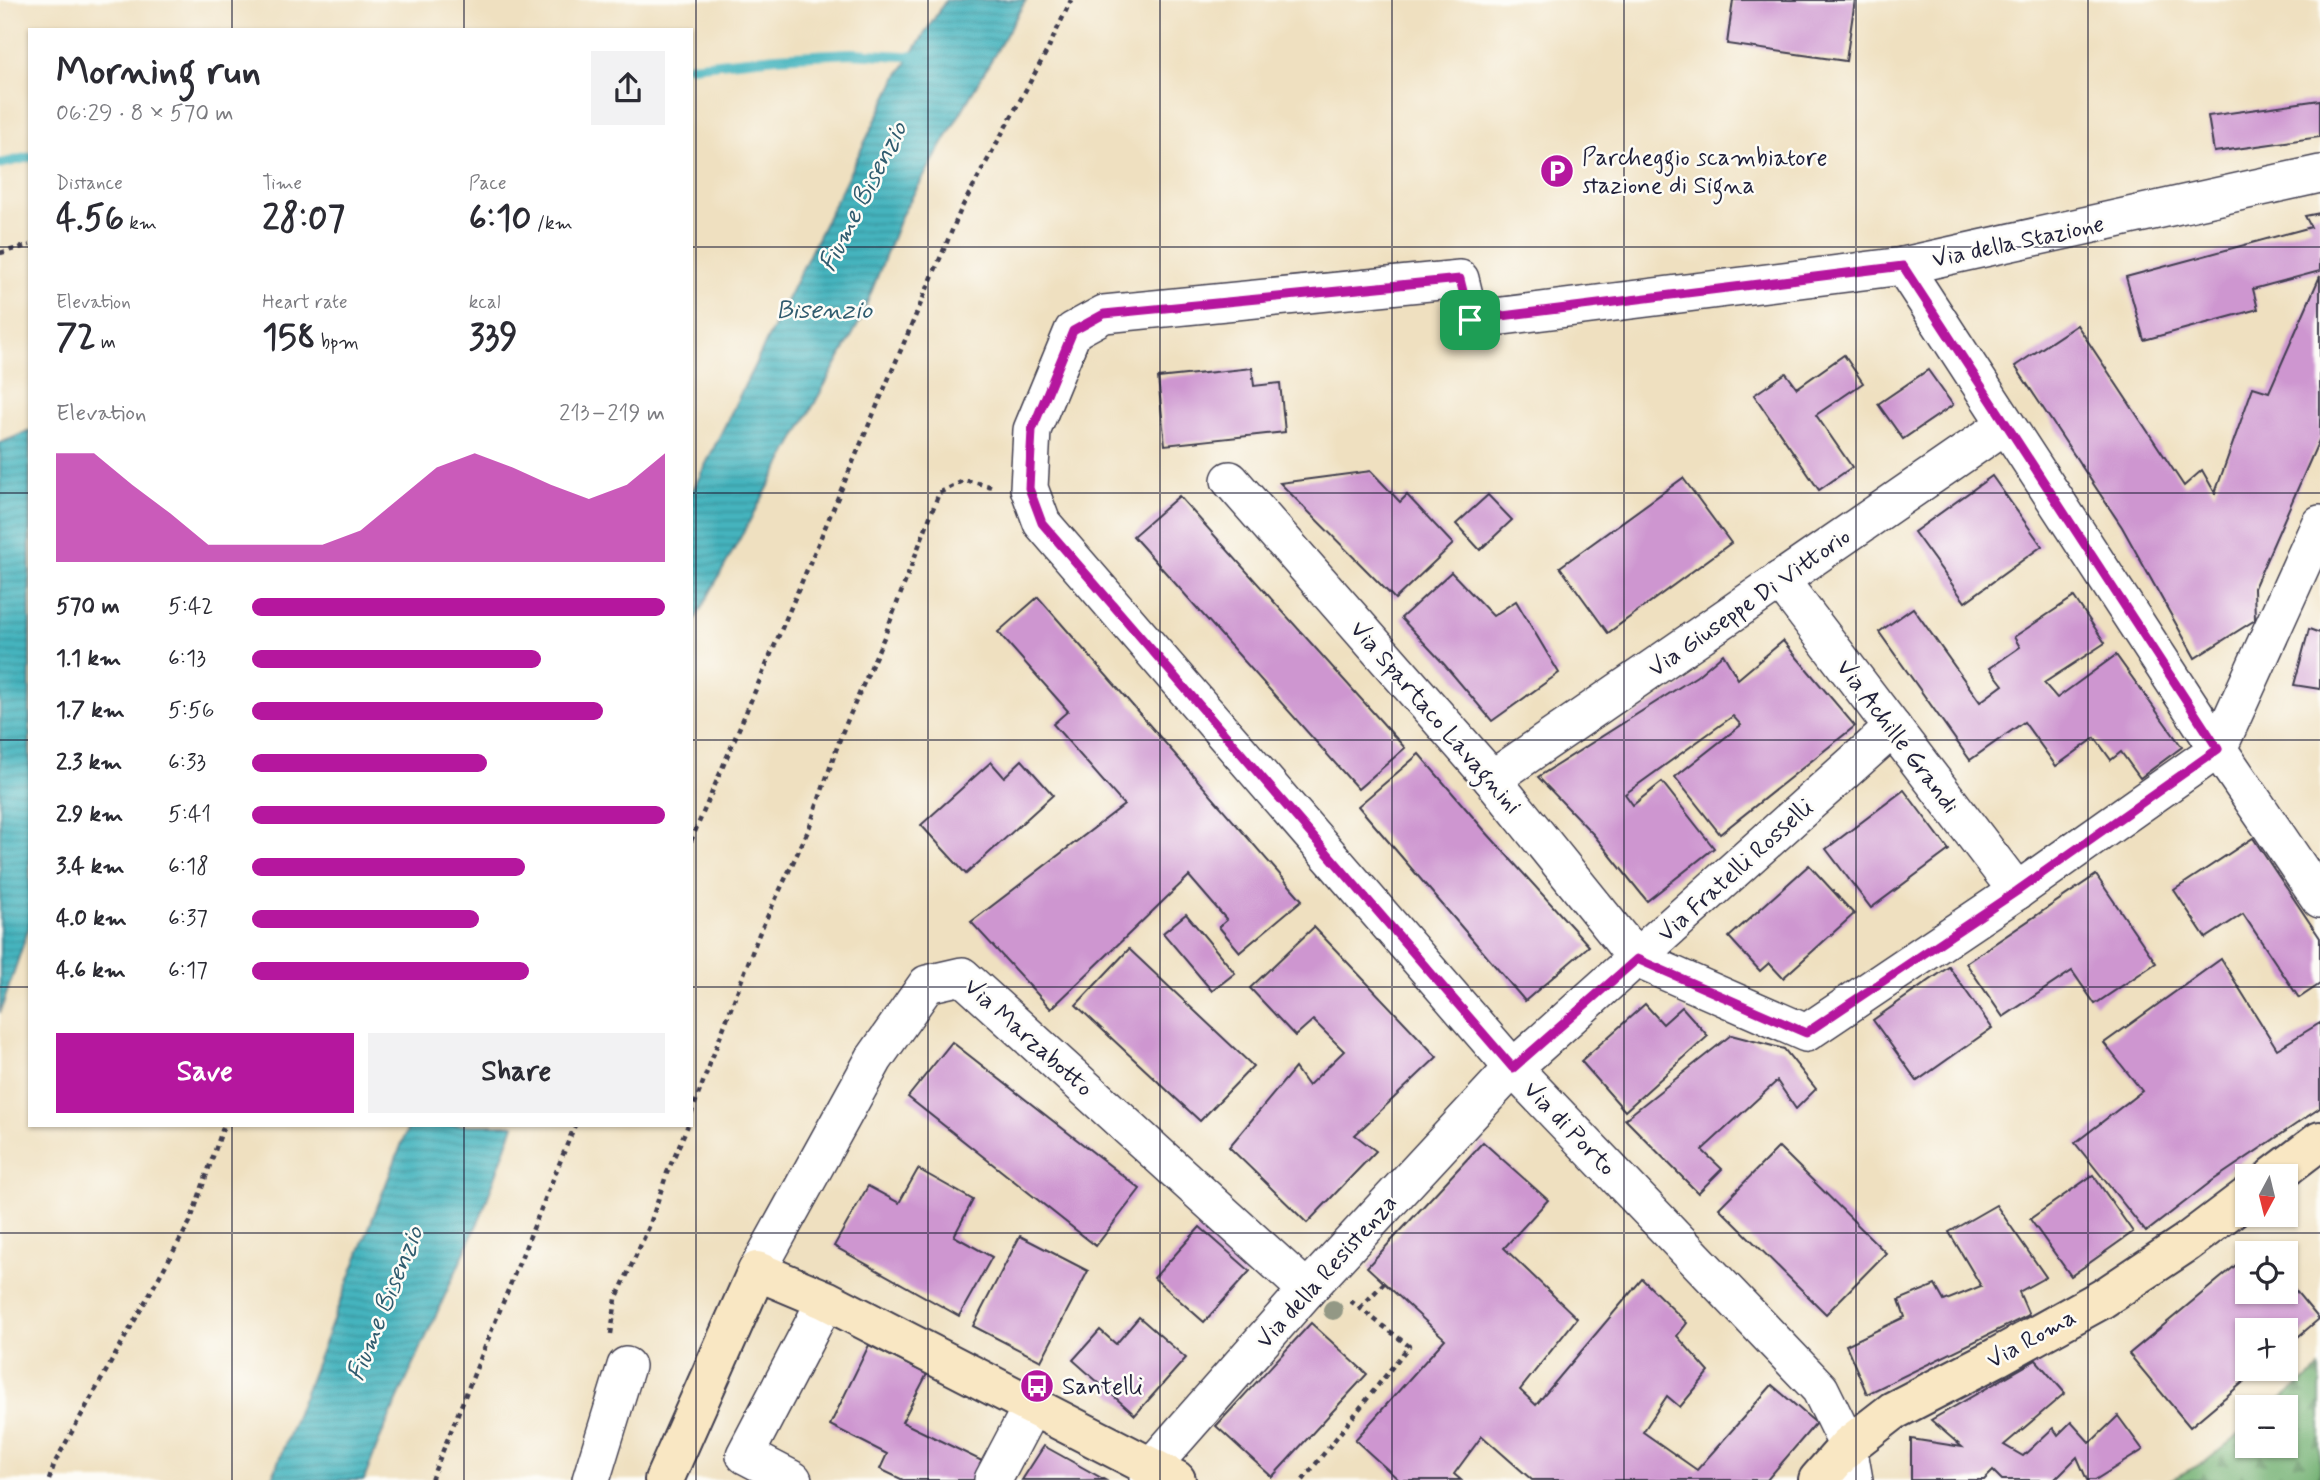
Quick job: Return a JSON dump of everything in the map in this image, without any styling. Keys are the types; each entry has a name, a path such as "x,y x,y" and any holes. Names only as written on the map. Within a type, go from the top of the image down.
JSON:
{"main road":[{"path":"2290,1164 2320,1141"},
{"name":"Via Roma","path":"1818,1480 1851,1463 1893,1411 2102,1299 2186,1243 2235,1206"},
{"path":"664,1480 757,1270 826,1300 1032,1406 1158,1476"}],"street":[{"name":"Via della Stazione","path":"1037,510 1029,488 1032,430 1073,331 1104,314 1460,279 1470,320 1903,266 2320,174"},
{"path":"1903,266 2218,749 2320,899"},
{"name":"Via Giuseppe Di Vittorio","path":"1492,779 2005,425"},
{"name":"Via Spartaco Lavagnini","path":"1230,480 1492,779 1637,959"},
{"name":"Via di Porto","path":"1037,510 1513,1068 1820,1389 1851,1463"},
{"path":"1637,959 1806,1033 2017,891 2218,749 2320,524"},
{"name":"Via Achille Grandi","path":"1780,580 2017,891"},
{"name":"Via Fratelli Rosselli","path":"1513,1068 1893,728"},
{"name":"Via Marzabotto","path":"757,1270 874,1059 928,984 962,976 1307,1290"},
{"name":"Via della Resistenza","path":"1158,1476 1307,1290 1513,1068"},
{"path":"793,1480 745,1455 826,1300"},
{"path":"591,1480 625,1369"},
{"path":"993,1480 1032,1406"}],"path":[{"path":"693,836 962,207 1048,49 1071,0"},
{"path":"0,253 28,246"},
{"path":"693,1109 759,934 808,831 842,733 885,635 939,493 965,480 1037,510"},
{"path":"49,1480 55,1462 190,1222 223,1127"},
{"path":"432,1480 574,1127"},
{"path":"625,1369 616,1366 612,1353 610,1329 616,1298 649,1227 667,1173 687,1127"},
{"path":"1303,1480 1409,1346 1347,1298 1359,1270 1343,1251"},
{"path":"1360,1308 1384,1283"}],"green space":[{"path":"2320,1368 2320,1480 2170,1480 2205,1462 2235,1438 2235,1458 2298,1458 2298,1395 2287,1395"}],"water":[{"name":"Bisenzio","path":"946,0 1026,0 901,216 860,321 693,623 693,490 896,79"},
{"path":"28,432 28,930 0,1013 0,443"},
{"name":"Fiume Bisenzio","path":"408,1127 513,1127 481,1216 381,1436 364,1480 271,1480"}],"building":[{"path":"1733,0 1855,0 1846,61 1727,44"},
{"path":"2320,100 2320,137 2214,152 2208,116"},
{"path":"2320,213 2320,271 2253,289 2258,309 2144,340 2126,277 2311,227 2305,216"},
{"path":"2320,276 2320,438 2254,588 2255,620 2195,658 2122,527 2015,366 2077,325 2184,486 2202,470 2215,493 2253,387 2269,392"},
{"path":"1844,355 1863,383 1816,415 1852,467 1819,490 1754,395 1786,373 1797,388"},
{"path":"1252,368 1254,386 1280,383 1285,432 1165,445 1158,378"},
{"path":"1928,370 1953,405 1903,439 1878,404"},
{"path":"1371,471 1400,502 1407,495 1453,544 1395,599 1280,483"},
{"path":"1992,476 2042,546 1965,602 1914,532"},
{"path":"1683,478 1731,543 1608,633 1560,567"},
{"path":"1488,495 1512,520 1480,550 1456,524"},
{"path":"1179,496 1405,748 1358,789 1133,536"},
{"path":"1451,572 1493,616 1516,601 1559,673 1492,721 1401,618"},
{"path":"1038,597 1302,900 1240,952 1219,927 1227,920 1189,876 1051,1009 971,922 1124,805 1053,724 1068,711 998,632"},
{"path":"2074,597 2105,643 2044,683 2057,698 2116,655 2182,747 2140,778 2121,752 2111,760 2095,738 2056,766 2024,722 1970,760 1879,632 1913,608 1980,702 2003,685 1990,668 2020,647 2014,637"},
{"path":"2309,629 2320,633 2320,689 2294,685"},
{"path":"1783,641 1855,726 1720,834 1675,777 1741,725 1733,716 1625,794 1633,805 1662,782 1714,848 1647,901 1594,835 1538,777 1697,676 1723,654 1738,679"},
{"path":"1419,754 1589,946 1525,1001 1358,806"},
{"path":"1022,760 1053,795 966,874 921,825 991,762 1004,777"},
{"path":"1904,790 1949,850 1871,908 1826,849"},
{"path":"2253,838 2320,938 2320,984 2299,998 2243,914 2206,938 2174,890"},
{"path":"1809,865 1854,914 1783,978 1769,963 1760,971 1729,937"},
{"path":"2096,875 2156,963 2095,1004 2072,971 2003,1017 1966,963"},
{"path":"1186,914 1235,973 1212,991 1163,933"},
{"path":"1314,927 1437,1057 1355,1135 1376,1151 1307,1223 1229,1147 1295,1068 1308,1086 1344,1051 1313,1020 1295,1036 1250,988"},
{"path":"1129,949 1253,1066 1200,1121 1076,1005"},
{"path":"2221,959 2277,1049 2320,1023 2320,1108 2235,1164 2146,1232 2075,1143 2142,1091 2104,1043"},
{"path":"1949,967 1992,1028 1917,1081 1873,1020"},
{"path":"1645,1004 1663,1024 1682,1007 1708,1036 1625,1111 1581,1061"},
{"path":"1731,1035 1784,1049 1816,1089 1796,1109 1777,1081 1702,1150 1722,1169 1698,1193 1625,1119"},
{"path":"952,1042 1140,1189 1096,1246 908,1097"},
{"path":"1483,1142 1548,1200 1504,1248 1577,1318 1520,1390 1536,1405 1642,1279 1687,1323 1677,1336 1709,1372 1680,1407 1667,1396 1643,1432 1697,1470 1772,1385 1816,1423 1767,1480 1532,1480 1482,1436 1454,1474 1461,1480 1399,1480 1355,1440 1445,1339 1367,1267"},
{"path":"1779,1147 1886,1253 1826,1314 1719,1208"},
{"path":"918,1169 973,1200 954,1236 992,1257 959,1316 834,1246 868,1186 899,1203"},
{"path":"2093,1175 2133,1232 2071,1276 2030,1219"},
{"path":"1996,1205 2046,1277 2019,1292 2029,1315 1867,1394 1846,1345 1905,1317 1899,1300 1935,1285 1944,1301 1981,1286 1949,1232"},
{"path":"1200,1227 1250,1271 1204,1322 1154,1278"},
{"path":"1020,1236 1088,1271 1041,1361 973,1326"},
{"path":"2235,1266 2235,1304 2298,1304 2298,1294 2319,1319 2298,1337 2298,1318 2235,1318 2235,1381 2245,1381 2190,1427 2129,1354"},
{"path":"1139,1317 1186,1358 1135,1415 1073,1360 1100,1330 1116,1344"},
{"path":"1311,1323 1367,1374 1272,1477 1216,1426"},
{"path":"869,1345 927,1374 902,1422 984,1462 976,1480 903,1480 880,1469 887,1454 830,1425"},
{"path":"2036,1360 2065,1393 2004,1445 2023,1456 2053,1428 2058,1435 2071,1422 2090,1443 2118,1416 2143,1450 2095,1480 2087,1480 2077,1457 2054,1480 2002,1480 1993,1471 1984,1480 1911,1480 1911,1439 1962,1447 1931,1420"},
{"path":"1044,1446 1105,1480 1022,1480"}],"waterway":[{"path":"693,66 851,53 922,57"},
{"path":"0,164 28,157"}],"place":[{"name":"Parcheggio scambiatore stazione di Signa","path":"1557,171"},
{"name":"Santelli","path":"1037,1386"}],"route":[{"path":"1903,266 2218,749 2017,891 1806,1033 1637,959 1513,1068 1042,523 1029,488 1032,430 1073,331 1104,314 1460,279 1470,320 1903,266"}]}
